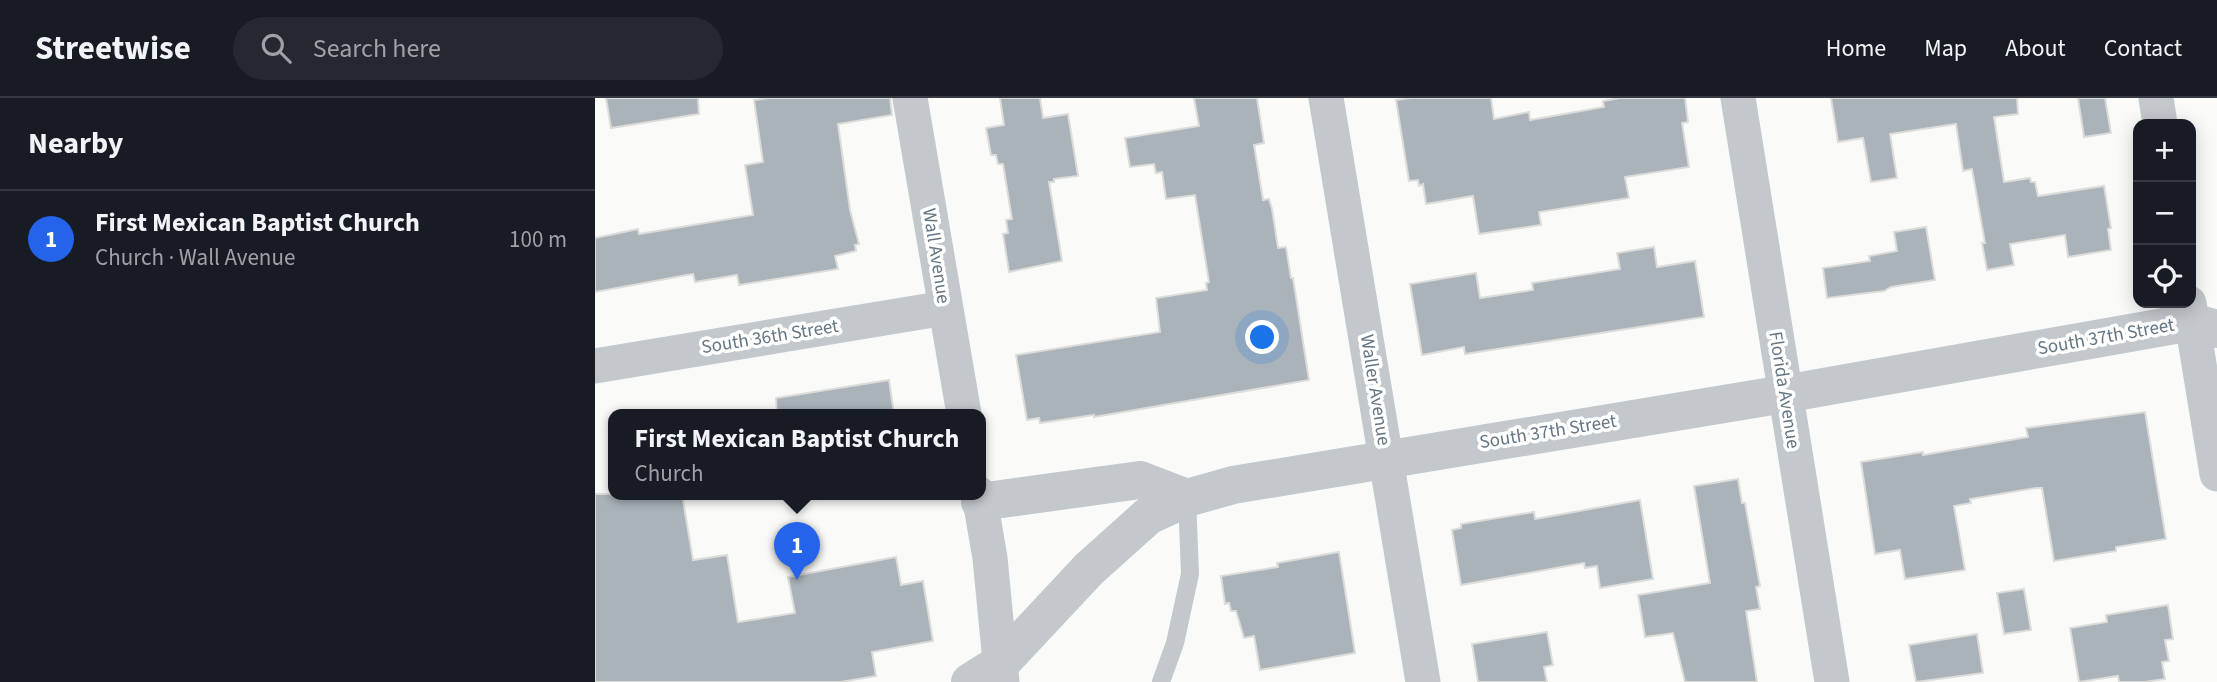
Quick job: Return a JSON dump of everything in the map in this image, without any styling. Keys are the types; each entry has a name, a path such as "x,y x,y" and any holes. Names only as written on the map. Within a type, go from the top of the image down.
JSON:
{"street":[{"name":"Wall Avenue","path":"910,98 963,409"},
{"name":"Waller Avenue","path":"1327,98 1423,682"},
{"name":"Florida Avenue","path":"1738,98 1832,682"},
{"path":"2156,98 2159,119"},
{"name":"South 36th Street","path":"595,366 945,307"},
{"name":"South 37th Street","path":"991,675 1089,569 1148,516 1187,498 1233,485 1784,394 2204,314"},
{"path":"2204,314 2217,474"},
{"path":"986,497 1140,480 1187,498"},
{"path":"980,500 990,558 991,675"}],"lane":[{"path":"1161,682 1175,643 1190,574 1187,498"}],"building":[{"path":"606,98 698,98 699,114 611,128"},
{"path":"890,98 892,115 838,124 850,210 859,244 855,245 856,251 835,256 838,269 739,285 737,275 695,282 693,274 595,292 595,238 638,229 639,234 753,215 745,165 763,162 754,100"},
{"path":"1000,98 1040,98 1043,118 1068,114 1078,176 1049,182 1062,261 1009,272 1003,234 1008,233 1006,220 1012,219 1003,164 998,164 996,155 991,155 986,128 1004,125"},
{"path":"1194,98 1257,98 1264,143 1254,145 1263,200 1269,199 1278,248 1286,247 1309,380 1094,417 1040,423 1039,418 1027,420 1016,355 1160,332 1156,298 1207,290 1206,283 1209,282 1195,195 1166,199 1162,172 1156,173 1154,164 1130,167 1125,138 1199,126"},
{"path":"1491,98 1494,119 1529,112 1530,120 1604,107 1603,101 1620,98 1685,98 1688,122 1682,123 1689,167 1625,177 1629,198 1539,212 1541,225 1479,234 1473,196 1426,204 1423,184 1419,186 1418,180 1409,181 1396,100"},
{"path":"1831,98 2017,98 2018,114 1994,117 2004,182 2030,178 2031,182 2035,182 2038,196 2104,186 2111,228 2108,229 2111,250 2068,257 2065,235 2010,244 2014,265 1987,270 1972,169 1963,171 1956,124 1890,134 1897,178 1871,182 1863,138 1838,142"},
{"path":"2078,98 2105,98 2111,133 2084,137"},
{"path":"1926,227 1935,280 1891,287 1884,291 1827,298 1823,268 1870,261 1869,256 1897,251 1894,232"},
{"path":"1654,247 1657,267 1695,261 1704,317 1465,354 1464,347 1422,355 1410,284 1476,273 1480,298 1533,290 1532,283 1620,269 1617,253"},
{"path":"889,380 893,409 777,409 776,398"},
{"path":"2145,412 2166,539 2116,547 2116,551 2054,561 2042,488 2036,488 1970,499 1971,503 1954,506 1965,570 1905,579 1900,550 1875,554 1861,462 1923,452 1923,455 2028,437 2026,428"},
{"path":"1738,479 1760,586 1756,587 1760,609 1746,611 1757,682 1685,682 1673,633 1645,637 1638,595 1710,583 1694,486"},
{"path":"595,494 608,494 608,500 683,500 693,560 727,555 738,622 795,613 788,577 896,557 901,585 923,581 933,641 872,652 876,676 841,682 595,682"},
{"path":"1640,500 1653,579 1600,588 1597,566 1585,568 1584,563 1461,585 1452,530 1461,528 1461,524 1534,512 1535,519"},
{"path":"1339,552 1355,653 1260,670 1254,636 1244,638 1236,611 1231,611 1229,603 1225,604 1221,576 1278,567 1277,563"},
{"path":"2024,589 2031,630 2004,634 1997,593"},
{"path":"2168,605 2173,639 2165,640 2169,661 2162,662 2165,679 2119,682 2118,676 2079,682 2070,628 2107,622 2106,615"},
{"path":"1547,632 1553,665 1544,667 1547,682 1478,682 1472,644"},
{"path":"1977,634 1983,673 1916,682 1909,645"}],"place":[{"name":"First Mexican Baptist Church","path":"797,580"}]}
